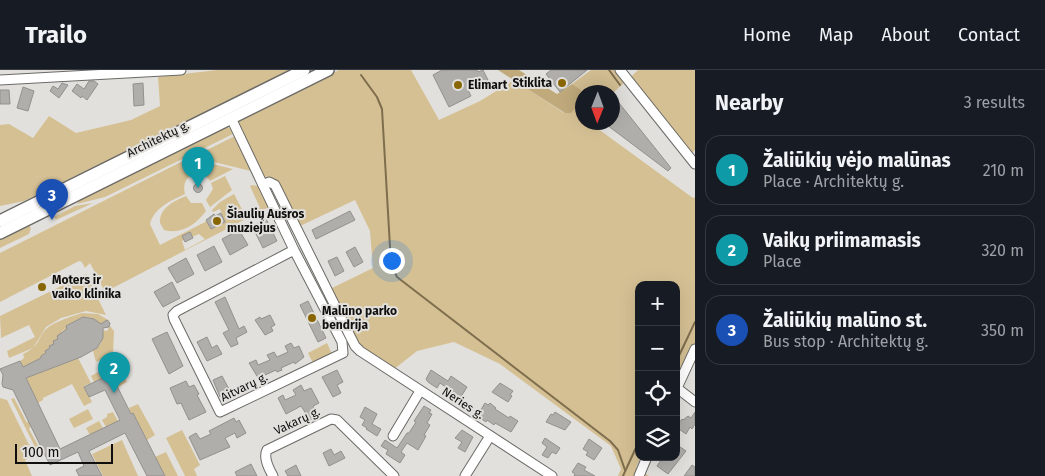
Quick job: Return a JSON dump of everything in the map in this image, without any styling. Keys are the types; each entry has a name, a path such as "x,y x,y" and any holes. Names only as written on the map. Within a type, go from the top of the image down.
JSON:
{"main road":[{"name":"Architektų g.","path":"0,233 304,70"},
{"name":"Architektų g.","path":"0,221 144,155 231,118 322,71"}],"street":[{"path":"0,80 181,70"},
{"path":"620,70 695,164"},
{"name":"Aitvarų g.","path":"231,118 294,250 342,342 343,353 220,412 173,315 294,250"},
{"name":"Neries g.","path":"263,184 269,182 275,185 355,346 360,352 552,476"},
{"path":"680,382 695,349"},
{"path":"393,436 420,391"},
{"path":"680,391 695,402"},
{"name":"Vakarų g.","path":"273,476 266,459 266,450 331,419 337,420 394,476"},
{"path":"465,476 490,436"},
{"path":"638,476 645,461"}],"shaded area":[{"path":"217,70 292,70 24,201 0,206 0,125 9,124 33,138 49,116 76,133 131,120 160,106 158,77"},
{"path":"339,70 411,70 439,120 480,101 514,80 564,113 575,99 575,130 600,130 693,198 695,197 695,344 680,375 680,281 635,281 635,461 639,461 636,467 649,476 618,476 621,469 611,446 500,364 454,342 417,351 393,370 362,348 352,334 332,288 373,268 370,231 355,200 300,226 274,178 262,176 237,125 238,119"},
{"path":"498,70 519,70 557,94 572,84 575,86 575,109 571,113 565,113"},
{"path":"591,70 616,70 625,82 620,87 620,85 575,86 572,84"},
{"path":"638,70 695,70 695,150 692,153 631,77"},
{"path":"224,127 230,128 233,134 105,197 77,204 82,198"},
{"path":"235,136 251,171 193,157"},
{"path":"189,158 233,169 210,181 206,176 196,173 188,178 185,182 185,194 163,206 152,218 150,224 160,245 207,221 211,229 225,222 220,209 213,212 212,210 220,202 234,194 245,215 260,208 250,186 252,185 259,186 269,207 105,292 90,263 85,268 82,262 79,261 0,302 0,253","holes":["199,234 205,239 185,250 182,241"]},
{"path":"225,176 232,190 210,207 206,200 213,189 211,183"},
{"path":"186,196 191,203 202,203 206,211 198,220 183,230 164,230 160,223 162,213 172,203"},
{"path":"93,203 56,220 54,217 75,206"},
{"path":"28,224 31,228 29,234 0,248 0,238"},
{"path":"86,274 106,315 86,311 61,318 46,327 33,348 9,358 7,351 35,337 29,325 1,338 0,316"},
{"path":"82,313 98,314 110,321 105,321 101,326 96,321 84,317 66,326 67,329 62,331 58,339 53,341 54,344 49,346 50,348 45,351 46,353 41,358 23,367 20,361 24,358 23,354 35,346 49,326"},
{"path":"110,326 114,331 113,355 96,362 93,351 101,342 102,330 107,331"},
{"path":"327,343 332,354 313,363 308,353"},
{"path":"78,358 91,383 84,386 92,402 84,406 72,384 43,398 38,403 26,378"},
{"path":"116,362 119,369 94,382 91,376"},
{"path":"122,372 127,382 118,387 113,376"},
{"path":"0,398 7,400 34,455 25,460 32,476 0,476"},
{"path":"14,398 27,423 28,421 31,426 29,429 41,451 38,453 11,399"},
{"path":"138,404 155,435 147,440 129,408"},
{"path":"88,409 93,419 74,428 69,419"},
{"path":"113,412 118,421 106,427 102,420 107,417 107,414"},
{"path":"99,421 103,428 90,435 86,428"},
{"path":"182,430 200,465 194,469 197,476 185,476 166,438"},
{"path":"122,440 138,476 103,476 92,454"},
{"path":"166,452 178,476 165,476 155,457"}],"building":[{"name":"Elimart","path":"442,70 477,70 478,72 483,70 488,80 468,90 471,96 449,107 433,75"},
{"name":"Stiklita","path":"551,70 587,70 560,92 546,74"},
{"path":"89,81 94,81 98,84 87,100 72,91 77,84 84,89"},
{"path":"62,83 68,85 59,98 50,91 53,86 58,89"},
{"path":"143,83 144,105 134,106 133,84"},
{"path":"23,87 34,91 28,111 17,108"},
{"path":"0,90 9,90 10,104 0,104"},
{"path":"620,104 671,168 668,171 614,130 620,130"},
{"path":"198,183 203,188 198,193 193,188"},
{"path":"350,211 355,220 316,239 312,230"},
{"path":"221,213 225,222 211,229 206,220 214,214 215,216"},
{"path":"266,219 277,241 263,248 252,226"},
{"path":"239,230 248,245 230,255 222,239"},
{"path":"190,232 193,238 185,242 182,236"},
{"path":"214,246 222,262 205,271 197,255"},
{"path":"355,247 363,262 354,267 346,252"},
{"path":"337,257 344,271 335,276 328,261"},
{"path":"186,258 194,274 177,283 168,268"},
{"path":"172,282 180,298 163,307 154,292"},
{"path":"225,297 239,329 244,326 247,332 236,338 238,344 231,347 223,333 229,330 215,302"},
{"path":"308,301 326,338 318,342 300,305"},
{"path":"270,315 275,325 271,327 273,331 265,335 255,320"},
{"path":"83,317 94,319 101,324 107,320 110,323 109,327 103,328 103,338 97,348 81,357 26,378 60,449 120,420 105,390 89,397 84,387 111,374 165,476 147,476 125,433 89,451 102,476 79,476 76,470 84,466 78,452 50,465 13,390 3,387 3,375 0,369 20,361 23,367 41,358 46,353 45,351 50,348 49,346 54,344 53,341 58,339 57,336 67,329 66,326"},
{"path":"167,332 183,366 169,374 152,339"},
{"path":"207,337 212,348 217,345 222,354 207,361 197,342"},
{"path":"291,343 294,348 299,346 304,357 295,364 294,362 281,368 282,370 277,372 276,370 263,376 264,378 260,381 249,363 256,360 258,365 270,360 267,355 274,352 277,357 288,352 285,346"},
{"path":"337,370 343,382 337,385 341,393 333,397 322,377"},
{"path":"431,370 448,381 451,376 467,387 459,400 451,396 454,393 440,383 437,388 428,382 426,379"},
{"path":"222,376 234,395 225,399 223,395 220,397 213,380"},
{"path":"186,381 189,387 194,385 206,412 189,420 181,403 177,404 170,388"},
{"path":"500,383 513,391 508,402 492,392"},
{"path":"301,385 304,391 311,388 319,403 313,406 318,416 310,420 301,406 286,414 278,398 283,395 285,400 296,395 293,390"},
{"path":"485,403 488,405 490,403 495,409 509,418 510,416 518,421 511,432 495,423 494,425 487,420 486,422 477,416"},
{"path":"424,406 431,410 429,413 432,414 427,423 430,425 424,435 426,436 418,450 407,443 401,452 405,455 400,463 386,454 388,450 381,446 385,440 397,448 407,433 409,433"},
{"path":"365,407 377,414 372,424 381,429 377,436 362,425 365,420 360,417"},
{"path":"555,412 571,422 565,430 546,422 551,414 553,415"},
{"path":"695,412 695,424 692,429 690,427 686,434 680,430 680,422 688,416 691,418"},
{"path":"234,418 236,422 239,420 246,433 237,438 235,433 225,438 230,447 200,460 189,437 196,433 200,439 211,434 209,431"},
{"path":"462,430 473,437 465,452 458,448 462,442 455,438"},
{"path":"545,438 560,448 556,454 552,452 548,458 542,455 547,447 542,443"},
{"path":"589,439 602,448 594,460 586,455 588,452 583,449"},
{"path":"680,447 686,451 680,459"},
{"path":"331,449 334,455 341,451 345,458 329,466 323,453"},
{"path":"660,461 678,461 668,474 657,466"},
{"path":"578,463 586,467 584,470 595,476 574,476 575,474 572,472"},
{"path":"251,464 257,476 237,476 235,472"},
{"path":"296,465 301,476 288,476 285,471"},
{"path":"692,465 695,467 695,476 684,476"}],"waterway":[{"path":"609,70 620,85"},
{"path":"361,75 377,97 382,109 391,264 397,277 610,441 618,450 625,470"},
{"path":"680,354 695,322"},
{"path":"623,476 635,450"}],"place":[{"name":"Stiklita","path":"562,83"},
{"name":"Elimart","path":"458,85"},
{"name":"Žaliūkių vėjo malūnas","path":"198,188"},
{"name":"Žaliūkių malūno st.","path":"52,220"},
{"name":"Šiaulių Aušros muziejus","path":"217,221"},
{"name":"Moters ir vaiko klinika","path":"42,287"},
{"name":"Malūno parko bendrija","path":"312,318"},
{"name":"Vaikų priimamasis","path":"114,393"}]}
